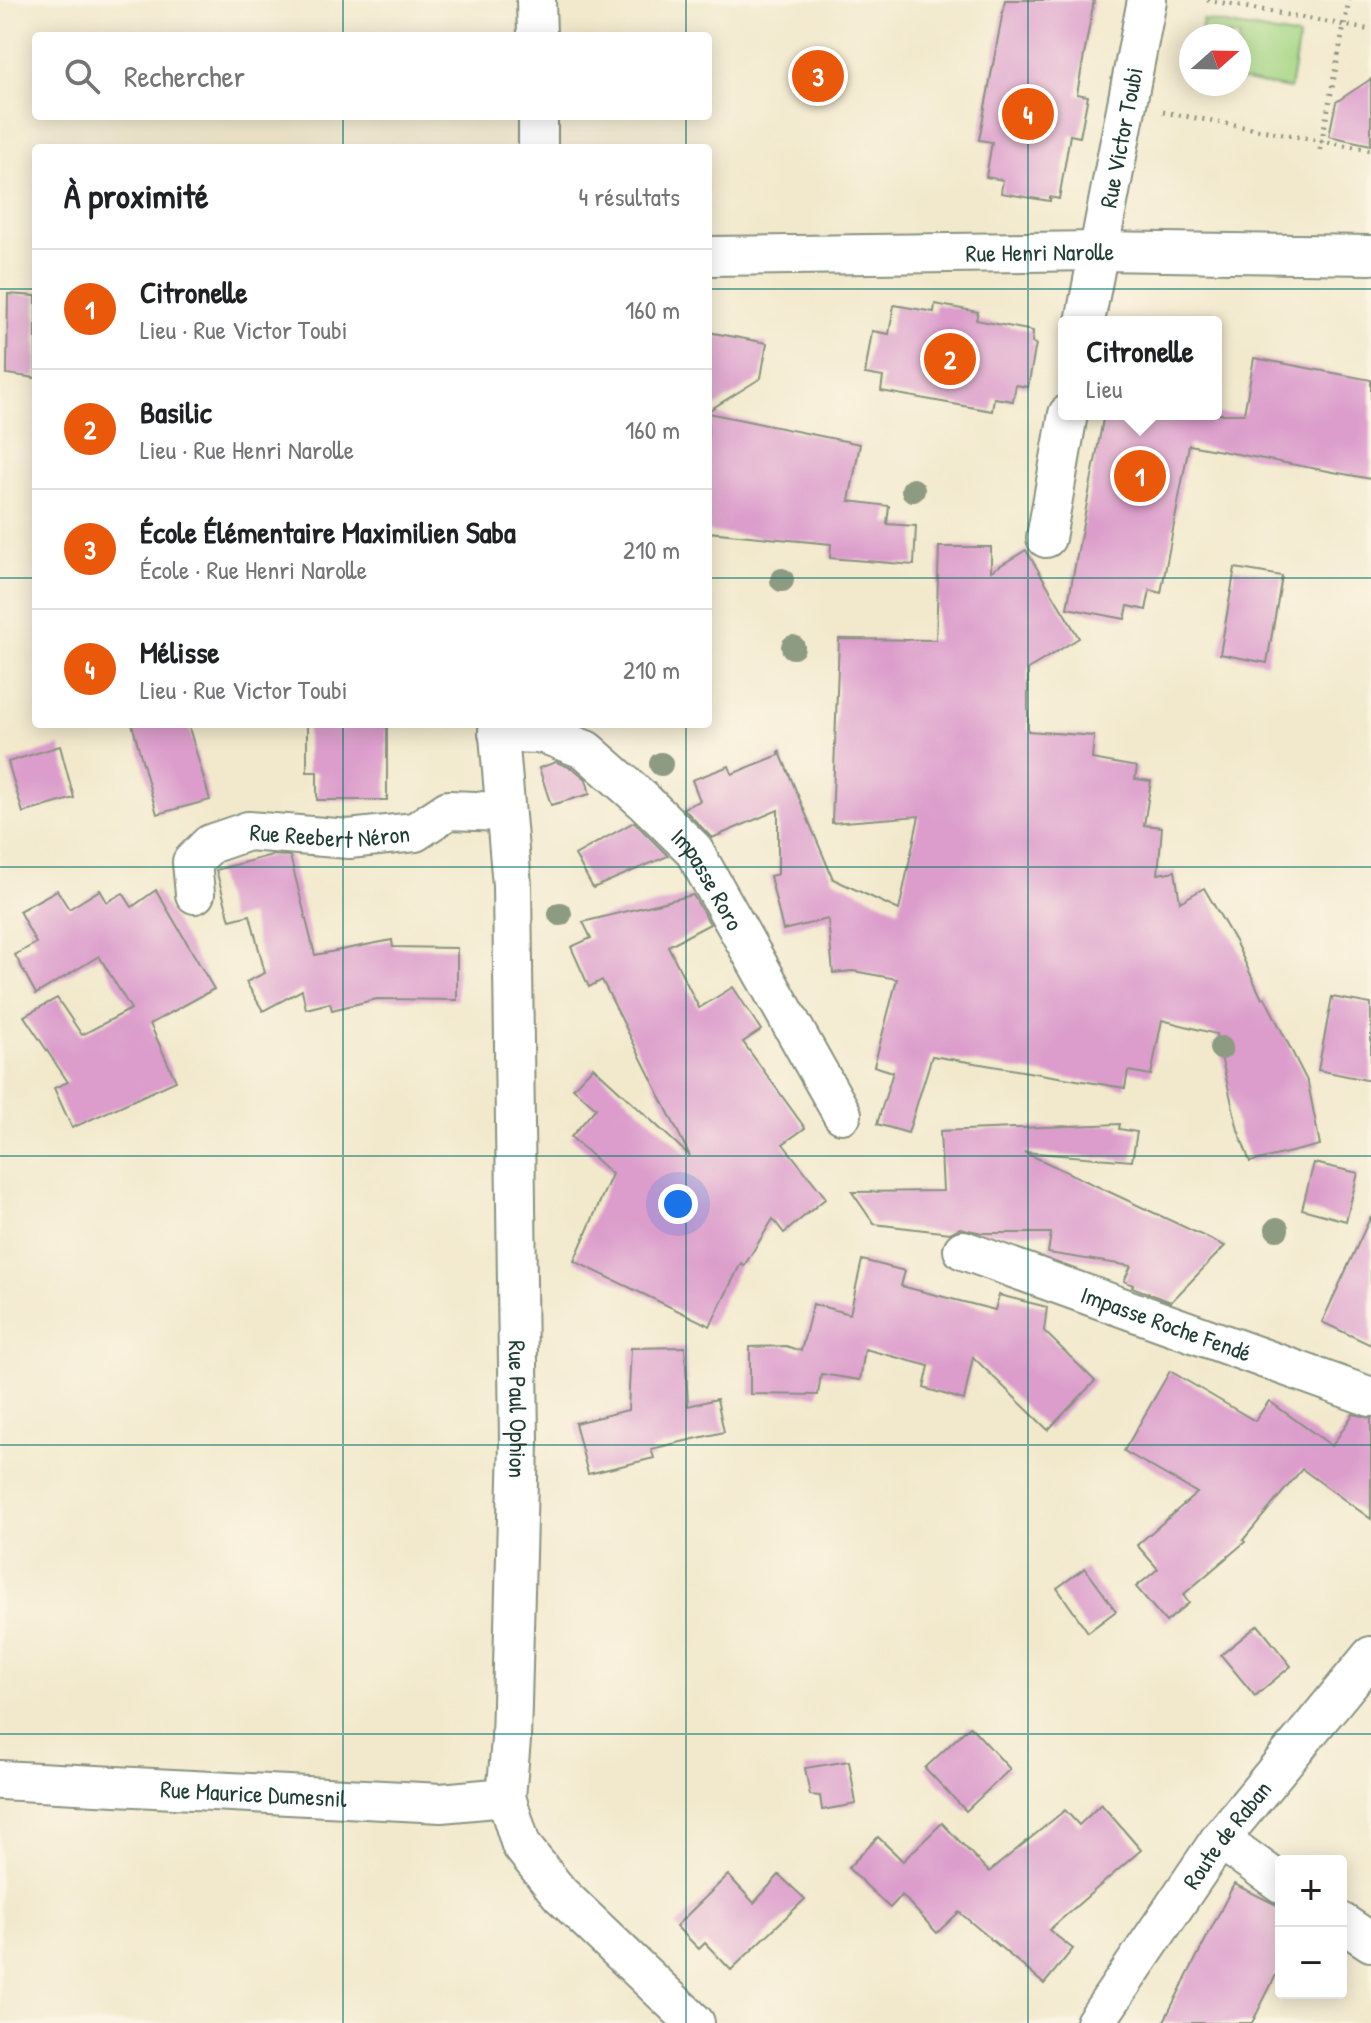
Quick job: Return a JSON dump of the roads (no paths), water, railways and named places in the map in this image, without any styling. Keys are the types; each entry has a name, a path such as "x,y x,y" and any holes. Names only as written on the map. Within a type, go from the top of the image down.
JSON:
{"street":[{"path":"536,0 537,32"},
{"name":"Rue Victor Toubi","path":"1086,316 1147,0"},
{"path":"538,120 538,144"},
{"name":"Rue Henri Narolle","path":"712,256 1098,251 1371,255"},
{"path":"1046,538 1067,420"},
{"name":"Rue Paul Ophion","path":"498,728 512,885 519,1443 511,1740 506,1797 521,1845 560,1894 695,2023"},
{"name":"Impasse Roro","path":"498,728 544,734 586,750 693,849 842,1114"},
{"name":"Rue Reebert Néron","path":"195,894 192,862 210,844 248,831 349,839 415,832 448,810 504,812"},
{"name":"Impasse Roche Fendé","path":"963,1250 1371,1397"},
{"name":"Route de Raban","path":"1095,2023 1220,1839 1371,1656"},
{"name":"Rue Maurice Dumesnil","path":"0,1780 441,1803 506,1797"},
{"path":"1220,1839 1275,1879"},
{"path":"1347,1926 1371,1942"}],"place":[{"name":"École Élémentaire Maximilien Saba","path":"818,76"},
{"name":"Mélisse","path":"1028,114"},
{"name":"Basilic","path":"950,359"},
{"name":"Citronelle","path":"1140,476"}]}
